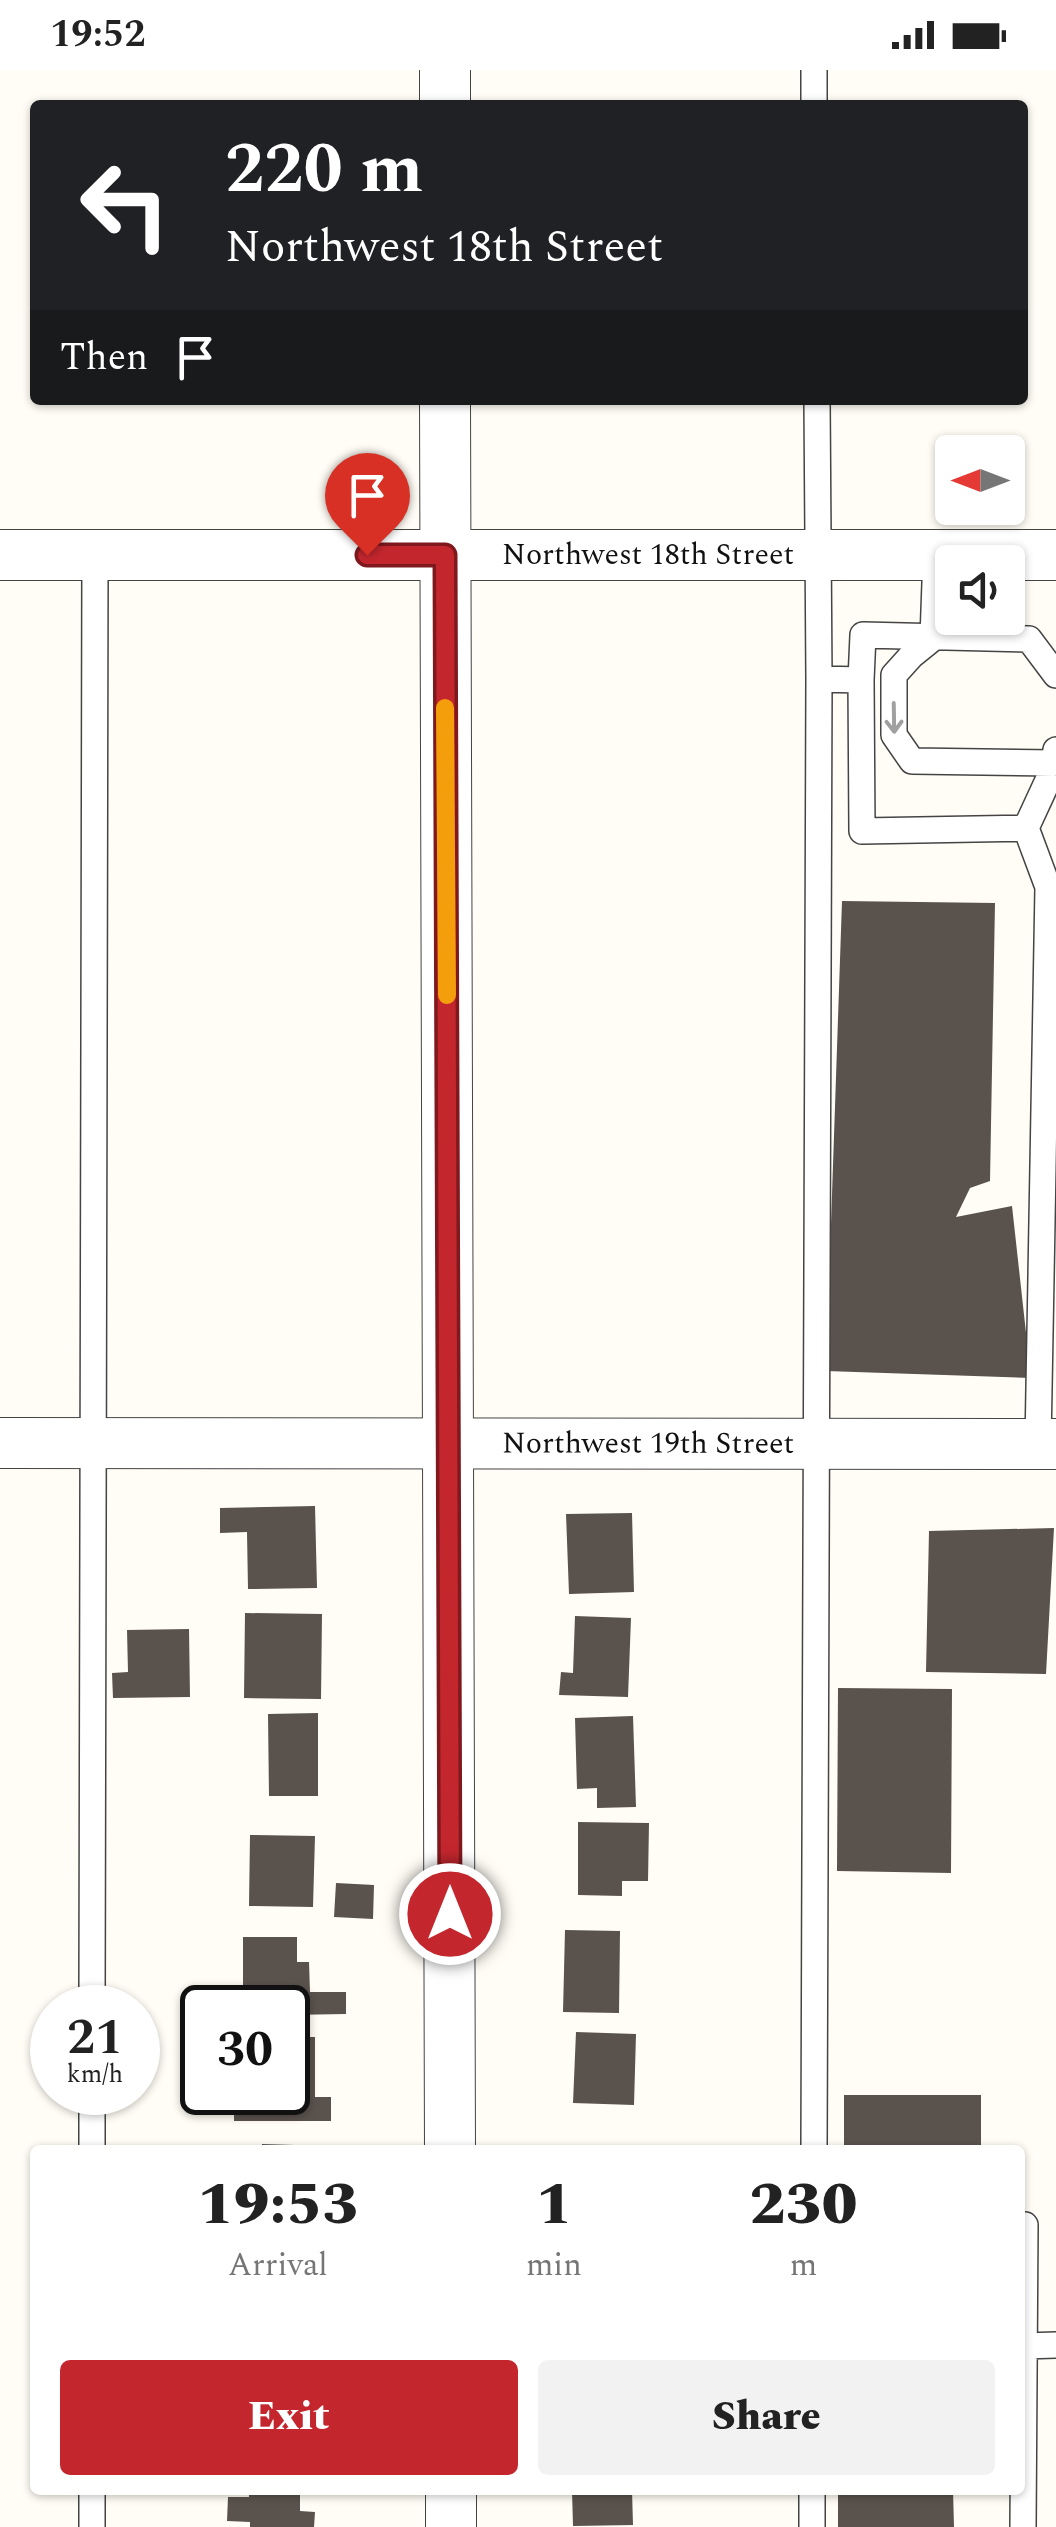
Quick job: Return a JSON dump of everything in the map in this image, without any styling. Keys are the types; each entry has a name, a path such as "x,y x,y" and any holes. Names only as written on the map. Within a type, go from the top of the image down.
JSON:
{"street":[{"path":"445,70 445,100"},
{"path":"445,405 450,2145"},
{"name":"Northwest 18th Street","path":"0,555 935,555"},
{"name":"Northwest 18th Street","path":"1025,555 1056,555"},
{"name":"Northwest 19th Street","path":"0,1442 1047,1444"},
{"path":"451,2495 451,2527"}],"lane":[{"path":"814,70 814,100"},
{"path":"814,2145 817,405"},
{"path":"92,1985 95,555"},
{"path":"934,638 935,596"},
{"path":"1026,828 862,831 863,635 1029,639 1056,675"},
{"path":"934,638 894,675 894,735 912,761 1055,758 1026,828 1052,887 1047,1444"},
{"path":"819,678 861,680"},
{"path":"92,2115 92,2145"},
{"path":"1025,2346 1056,2345"},
{"path":"92,2495 92,2527"},
{"path":"812,2495 812,2527"},
{"path":"1023,2495 1023,2527"}],"building":[{"path":"842,901 995,903 990,1181 970,1188 956,1217 1012,1206 1031,1378 826,1371"},
{"path":"315,1506 317,1588 248,1589 247,1532 220,1533 220,1508"},
{"path":"632,1513 634,1592 569,1594 566,1514"},
{"path":"1054,1528 1046,1674 926,1672 929,1531"},
{"path":"245,1613 322,1614 321,1699 244,1698"},
{"path":"575,1616 631,1618 628,1697 559,1695 561,1672 573,1673"},
{"path":"189,1629 190,1697 113,1698 112,1673 128,1672 127,1630"},
{"path":"838,1688 952,1689 951,1873 837,1871"},
{"path":"318,1713 318,1796 269,1796 268,1714"},
{"path":"633,1716 636,1807 597,1808 597,1788 577,1789 575,1718"},
{"path":"578,1822 649,1823 648,1881 622,1881 622,1896 578,1895"},
{"path":"250,1835 315,1836 313,1907 249,1906"},
{"path":"336,1883 374,1885 373,1919 334,1917"},
{"path":"565,1930 620,1931 619,2013 563,2012"},
{"path":"243,1937 297,1937 297,1962 309,1962 310,1985 243,1985"},
{"path":"310,1992 346,1992 346,2014 310,2015"},
{"path":"576,2032 636,2034 634,2105 573,2103"},
{"path":"310,2037 315,2037 315,2097 331,2097 331,2121 234,2121 234,2115 310,2115"},
{"path":"844,2095 981,2095 981,2145 844,2145"},
{"path":"300,2495 300,2511 315,2512 314,2527 250,2527 250,2522 227,2521 228,2497"},
{"path":"572,2495 632,2495 633,2525 573,2526"},
{"path":"838,2495 953,2495 954,2527 838,2527"}],"slow traffic":[{"path":"445,708 447,995"}],"route":[{"path":"367,555 445,555 450,1914"}]}
